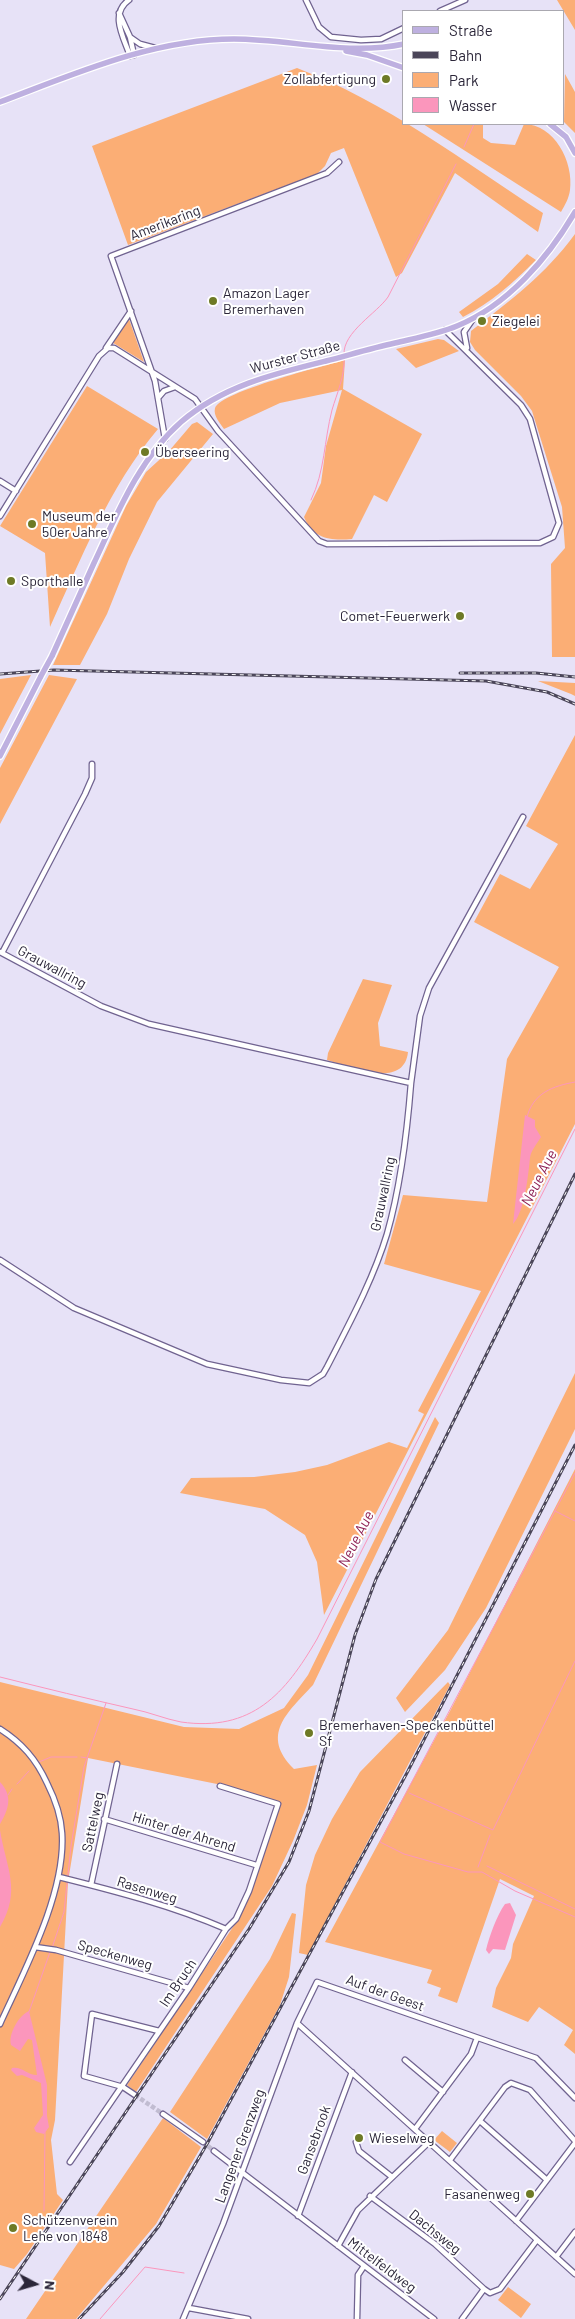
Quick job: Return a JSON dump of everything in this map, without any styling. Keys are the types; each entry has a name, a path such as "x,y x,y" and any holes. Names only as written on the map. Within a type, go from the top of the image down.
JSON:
{"main road":[{"path":"0,102 132,56 185,43 226,39 357,48 402,44"},
{"path":"302,44 367,55 402,67"},
{"path":"551,125 566,137 575,153"},
{"name":"Wurster Straße","path":"0,756 52,656 116,516 137,478 165,439 201,406 258,379 445,330 474,318 527,276 560,237 575,212"}],"street":[{"path":"129,0 119,12 119,25 132,56"},
{"path":"306,0 319,27 331,37 361,40 381,39 402,29"},
{"path":"442,10 465,0"},
{"path":"119,12 130,38 132,56"},
{"path":"130,38 140,44 158,49"},
{"name":"Amerikaring","path":"165,439 151,372 111,256 327,173 339,162"},
{"path":"0,516 131,311"},
{"path":"469,352 464,343 464,332 474,318"},
{"path":"105,349 114,348 195,399 218,431 319,541 327,544 540,543 553,537 560,522 533,427 521,405 445,330"},
{"path":"158,399 164,391 175,387"},
{"path":"0,481 16,491"},
{"name":"Grauwallring","path":"0,1260 74,1308 206,1364 281,1380 309,1383 323,1374 367,1286 387,1235 400,1178 411,1083 149,1024 101,1006 1,953 85,794 92,778 92,764"},
{"path":"411,1083 420,1016 430,988 522,817"},
{"path":"0,1729 27,1750 53,1794 59,1812 62,1834 59,1877 35,1947 0,2024"},
{"name":"Sattelweg","path":"92,1885 117,1764"},
{"name":"Im Bruch","path":"70,2162 189,1988 226,1929 236,1919 249,1891 256,1865 278,1804 220,1786"},
{"name":"Hinter der Ahrend","path":"104,1820 256,1865"},
{"name":"Rasenweg","path":"59,1877 92,1885 206,1920 226,1929"},
{"name":"Speckenweg","path":"35,1947 49,1948 189,1988"},
{"name":"Langener Grenzweg","path":"183,2319 242,2172 297,2022 317,1982"},
{"name":"Auf der Geest","path":"317,1982 477,2038"},
{"path":"135,2095 122,2087 84,2076 92,2014 159,2031"},
{"path":"297,2022 575,2274"},
{"path":"415,2129 471,2054 477,2038 536,2058 575,2098"},
{"path":"405,2060 443,2092"},
{"name":"Gansebrook","path":"298,2216 352,2072"},
{"path":"450,2160 505,2088 511,2083 530,2090 575,2142 516,2221"},
{"path":"163,2114 203,2142"},
{"path":"480,2121 547,2180"},
{"path":"356,2142 359,2151 392,2177"},
{"path":"338,2246 358,2210 370,2196 429,2142"},
{"name":"Mittelfeldweg","path":"214,2151 432,2318"},
{"name":"Dachsweg","path":"370,2196 435,2244 484,2289"},
{"path":"556,2257 575,2232"},
{"path":"462,2319 484,2289 490,2293 500,2289 538,2240"},
{"path":"357,2319 358,2275 364,2266"},
{"path":"189,2308 248,2319"}],"green space":[{"path":"557,0 575,0 575,30 565,10 563,10"},
{"path":"297,68 330,82 393,115 402,121 402,125 409,125 543,213 538,232 455,173 402,273 396,277 344,148 331,153 325,166 317,174 128,245 92,146"},
{"path":"565,74 575,92 575,133 565,123"},
{"path":"425,125 483,125 483,138 491,143 515,145 524,125 535,126 544,130 560,146 569,168 569,193 561,212"},
{"path":"575,234 575,657 552,657 551,564 565,548 562,507 532,411 521,396 475,350 470,342 471,331 539,275 564,249"},
{"path":"527,254 536,260 502,292 463,317 459,312 498,284"},
{"path":"128,316 144,362 110,341"},
{"path":"438,339 444,340 459,351 416,368 396,349"},
{"path":"345,360 343,389 422,434 387,502 374,495 352,539 337,540 324,537 312,530 304,517 321,483 326,446 342,390 280,403 224,429 217,419 215,408 222,401 235,394 296,373"},
{"path":"87,386 158,429 141,451 110,499 50,627 45,553 0,526"},
{"path":"197,422 213,434 157,502 129,559 107,614 80,665 53,665 126,506 146,472 169,451 192,424"},
{"path":"31,675 0,734 0,679"},
{"path":"49,675 77,679 0,824 0,768"},
{"path":"538,681 575,683 575,696 571,694"},
{"path":"575,735 575,1124 324,1615 317,1562 305,1535 265,1509 180,1493 191,1478 254,1477 295,1472 327,1465 389,1442 407,1448 424,1414 418,1411 481,1291 384,1264 403,1195 487,1202 507,1059 559,967 474,922 500,874 530,889 558,844 526,826"},
{"path":"363,979 392,985 378,1023 380,1046 408,1052 404,1064 397,1070 387,1073 375,1073 327,1060 328,1053"},
{"path":"575,1373 575,1429 486,1608 445,1670 405,1712 396,1698 448,1630"},
{"path":"435,1417 439,1423 313,1685 294,1705 281,1725 278,1735 279,1745 284,1757 294,1769 317,1765 307,1805 293,1841 272,1886 136,2092 127,2085 237,1921 279,1803 217,1784 88,1758 68,1882 55,2120 51,2140 57,2194 63,2200 27,2254 14,2269 0,2265 0,1682 184,1727 239,1729 284,1708 308,1675"},
{"path":"575,1469 575,2054 564,2045 573,2030 539,2007 528,2022 492,2007 496,1988 511,1958 513,1944 534,1896 500,1879 457,2003 438,1996 441,1988 427,1983 432,1970 325,1942 450,1711"},
{"path":"448,1682 450,1685 308,1955 299,1953 306,1885 315,1855 332,1819 360,1772"},
{"path":"292,1913 296,1914 289,1977 280,2005 207,2139 170,2112 270,1959"},
{"path":"163,2118 201,2147 156,2224 76,2319 26,2319"},
{"path":"442,2131 457,2143 450,2152 434,2140"},
{"path":"508,2287 531,2304 521,2318 498,2300"}],"water":[{"path":"525,1115 535,1120 535,1127 541,1137 531,1155 523,1202 513,1224"},
{"path":"0,1782 7,1792 8,1803 6,1813 0,1824"},
{"path":"0,1830 11,1890 7,1914 0,1927"},
{"path":"510,1903 516,1915 505,1950 493,1949 489,1954 486,1950 494,1926 505,1904"},
{"path":"29,2011 47,2085 49,2127 44,2134 36,2132 34,2128 43,2115 41,2083 22,2075 17,2076 11,2070 12,2068 19,2068 30,2074 37,2075 32,2040 28,2039 20,2051 11,2045 11,2036 15,2025"}],"waterway":[{"path":"464,147 474,125"},
{"path":"344,354 349,338 388,297 456,164"},
{"path":"311,500 322,467 329,422 342,378 344,358"},
{"path":"527,1117 539,1096 559,1086 575,1082"},
{"name":"Neue Aue","path":"0,1677 139,1710 175,1721 206,1724 228,1721 247,1715 264,1705 279,1692 305,1659 317,1639 575,1129"},
{"path":"575,1473 380,1842 404,1854 468,1872 482,1872 515,1891 575,1917"},
{"path":"555,1511 575,1521"},
{"path":"409,1793 493,1830 575,1661"},
{"path":"52,1948 64,1912 71,1846 84,1767 106,1703"},
{"path":"39,1762 51,1757 77,1757"},
{"path":"81,1757 87,1758"},
{"path":"17,1784 29,1771"},
{"path":"8,1795 12,1789"},
{"path":"478,1867 490,1835"},
{"path":"487,1866 575,1909"},
{"path":"29,2012 50,1952"},
{"path":"44,2211 45,2132"},
{"path":"43,2225 44,2217"},
{"path":"100,2319 145,2267 184,2273"}],"tunnel":[{"path":"135,2095 163,2114"},
{"path":"203,2142 214,2151"}],"railway":[{"path":"0,674 54,670 486,681 547,692 575,704"},
{"path":"460,673 536,673 575,677"},
{"path":"0,2299 249,1929 289,1862 309,1811 355,1635 376,1579 575,1174"},
{"path":"79,2319 123,2272 159,2226 207,2144 408,1771 575,1445"}],"place":[{"name":"Zollabfertigung","path":"386,79"},
{"name":"Amazon Lager Bremerhaven","path":"213,301"},
{"name":"Ziegelei","path":"482,321"},
{"name":"Überseering","path":"145,452"},
{"name":"Museum der 50er Jahre","path":"32,524"},
{"name":"Sporthalle","path":"11,581"},
{"name":"Comet-Feuerwerk","path":"460,616"},
{"name":"Bremerhaven-Speckenbüttel Sf","path":"309,1733"},
{"name":"Wieselweg","path":"359,2138"},
{"name":"Fasanenweg","path":"530,2194"},
{"name":"Schützenverein Lehe von 1848","path":"13,2228"}]}
